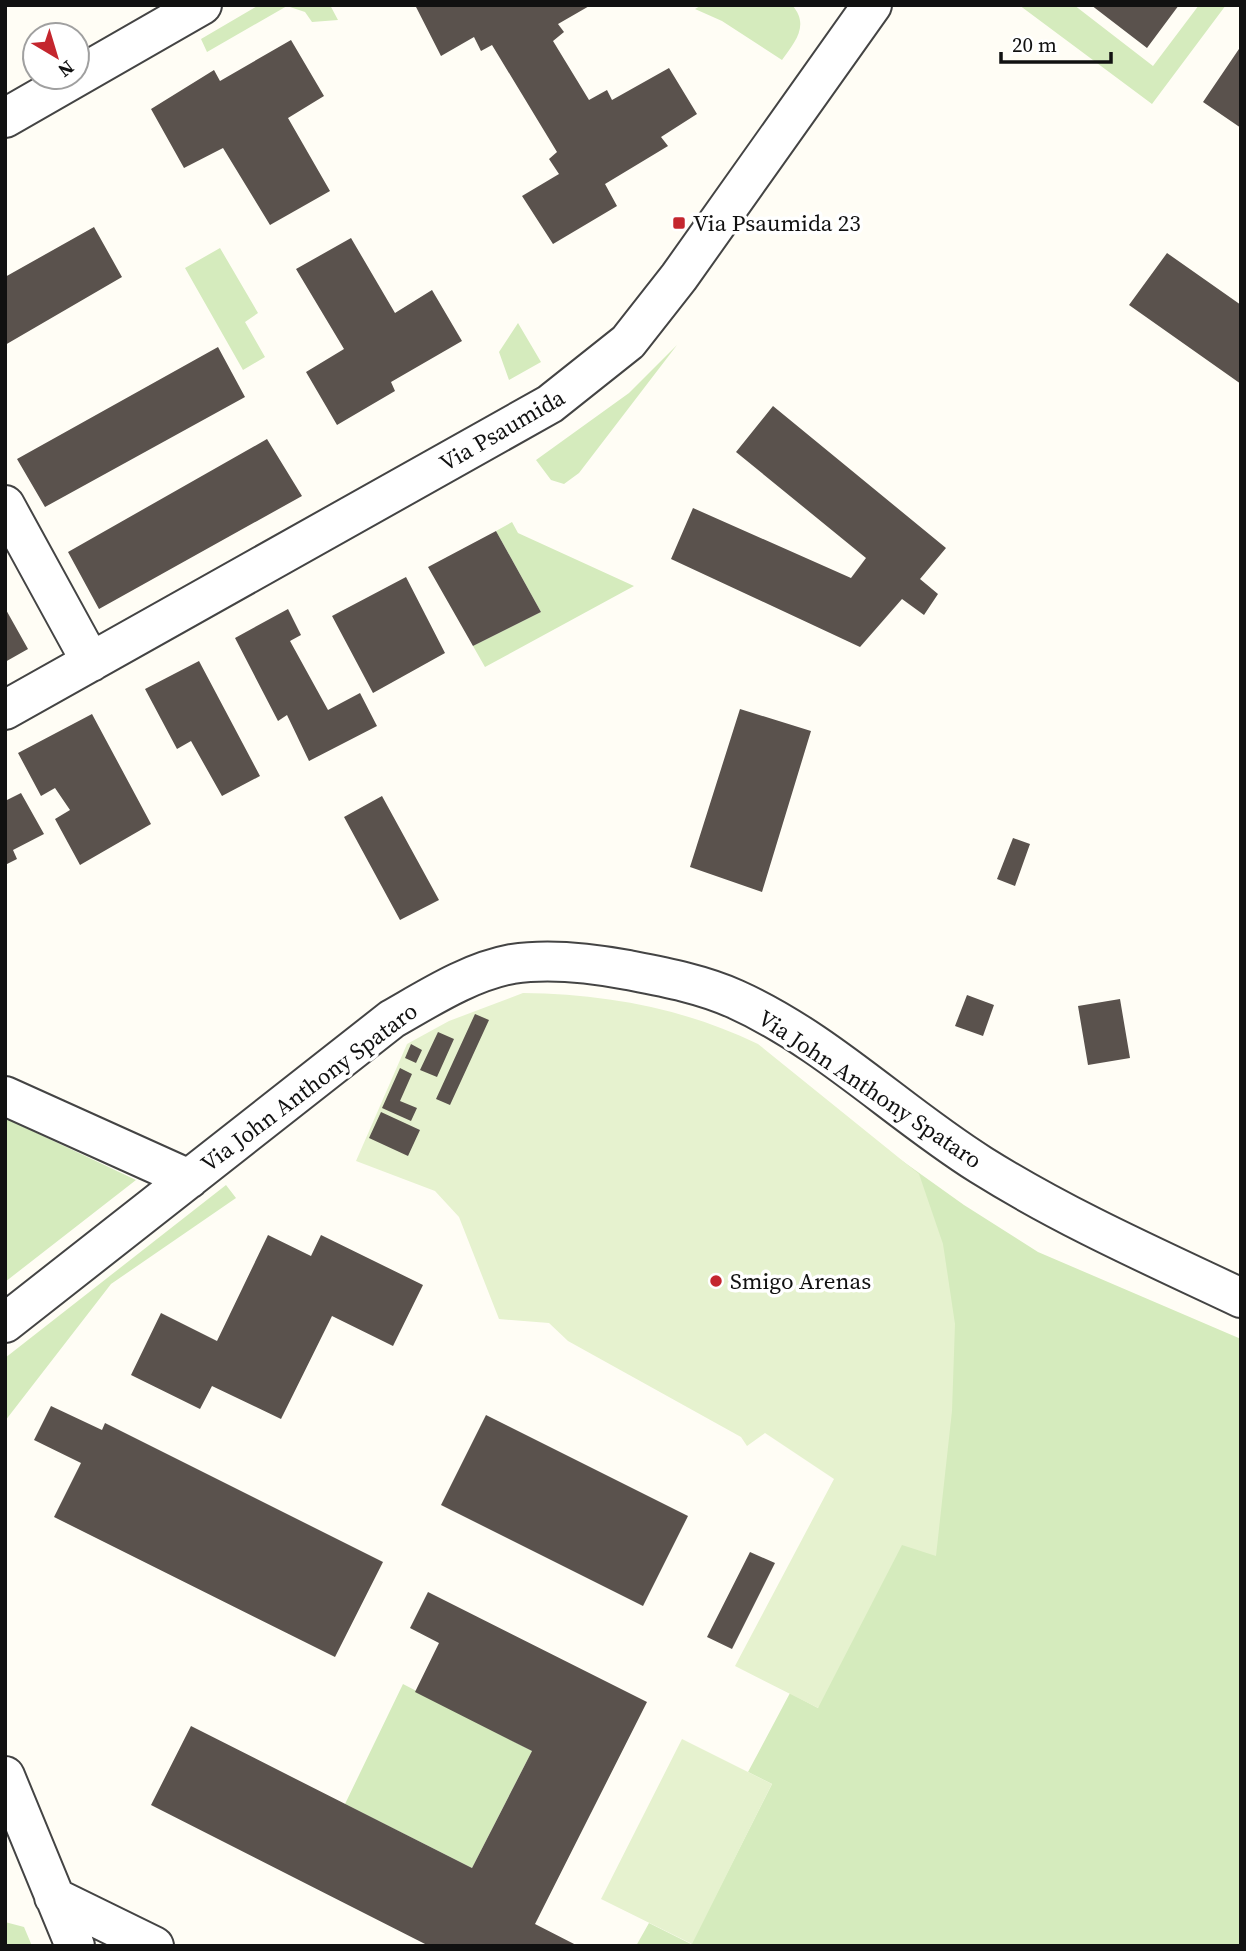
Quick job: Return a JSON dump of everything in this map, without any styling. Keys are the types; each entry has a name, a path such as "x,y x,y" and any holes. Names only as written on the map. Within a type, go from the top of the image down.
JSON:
{"street":[{"path":"5,118 202,5"},
{"name":"Via Psaumida","path":"5,710 539,410 586,378 628,342 679,277 872,5"},
{"path":"5,505 91,662"},
{"name":"Via John Anthony Spataro","path":"5,1323 392,1019 453,985 511,964 560,961 672,979 733,999 774,1019 979,1164 1063,1214 1241,1298"},
{"path":"5,1096 189,1179"},
{"path":"5,1776 75,1946"},
{"path":"54,1897 154,1946"}],"green space":[{"path":"259,5 330,5 338,20 312,22 305,12 287,6 207,52 201,39"},
{"path":"702,5 792,5 800,20 799,33 782,60 722,21 695,9"},
{"path":"1019,5 1074,5 1153,66 1199,5 1226,5 1152,104"},
{"path":"220,248 258,313 245,322 265,357 243,370 185,268"},
{"path":"518,323 541,362 509,380 499,352"},
{"path":"677,345 579,473 564,484 551,480 536,460 629,393"},
{"path":"512,522 518,533 634,586 485,667 473,646 541,612 496,531"},
{"name":"Smigo Arenas","path":"523,993 584,996 644,1005 701,1021 758,1044 919,1174 943,1244 955,1324 952,1411 936,1556 902,1545 818,1708 735,1666 834,1479 765,1433 747,1446 741,1437 568,1341 549,1323 499,1319 459,1217 435,1191 356,1161 407,1044 449,1021"},
{"path":"5,1118 136,1180 5,1282"},
{"path":"901,1160 964,1205 1038,1252 1241,1339 1241,1946 636,1946 649,1923 691,1944 772,1784 748,1772 790,1693 818,1708"},
{"path":"226,1185 236,1198 111,1284 5,1421 5,1358"},
{"path":"403,1684 532,1751 472,1868 345,1804"},
{"path":"682,1739 772,1784 692,1944 601,1899"},
{"path":"5,1922 24,1927 32,1946 5,1946"}],"building":[{"path":"415,5 591,5 558,24 564,32 553,41 589,100 607,90 612,100 669,68 697,114 661,137 668,146 605,184 617,206 553,244 522,196 559,174 549,159 557,152 492,45 481,51 474,37 441,56"},
{"path":"1091,5 1179,5 1147,48"},
{"path":"291,40 324,96 288,118 330,191 270,225 223,148 184,168 151,109 214,70 220,81"},
{"path":"1241,46 1241,128 1203,102"},
{"path":"94,227 122,277 5,345 5,277"},
{"path":"351,238 395,313 432,290 462,341 391,382 395,391 337,425 306,372 344,349 296,269"},
{"path":"1167,253 1241,305 1241,384 1129,305"},
{"path":"218,347 245,397 45,507 17,459"},
{"path":"773,406 946,548 920,579 938,594 924,615 902,599 860,647 671,559 693,508 851,578 866,558 736,452"},
{"path":"267,439 302,496 99,609 68,552"},
{"path":"496,531 541,612 473,646 428,567"},
{"path":"406,577 445,653 373,693 332,616"},
{"path":"5,608 28,649 5,662"},
{"path":"288,609 301,635 290,641 328,710 360,693 377,726 309,761 287,715 278,721 235,638"},
{"path":"199,661 260,776 222,796 191,741 177,749 145,689"},
{"path":"740,709 811,731 762,892 690,867"},
{"path":"92,714 151,824 80,865 55,819 70,810 55,788 41,796 18,753"},
{"path":"21,793 44,834 13,850 17,859 5,865 5,801"},
{"path":"382,796 439,900 400,920 344,817"},
{"path":"1013,838 1030,844 1015,886 997,879"},
{"path":"967,995 994,1005 983,1036 955,1026"},
{"path":"1120,999 1130,1058 1088,1065 1078,1006"},
{"path":"475,1014 489,1020 450,1105 436,1099"},
{"path":"438,1032 454,1039 437,1077 420,1070"},
{"path":"411,1044 422,1050 416,1063 405,1058"},
{"path":"400,1068 412,1074 400,1101 417,1108 411,1121 382,1108"},
{"path":"381,1112 420,1130 408,1156 369,1138"},
{"path":"268,1235 311,1256 321,1235 423,1285 393,1346 332,1316 281,1419 212,1386 200,1409 131,1375 161,1313 217,1341"},
{"path":"51,1406 102,1430 105,1423 383,1562 335,1657 54,1517 81,1463 34,1440"},
{"path":"486,1415 688,1516 643,1606 441,1505"},
{"path":"750,1552 775,1563 732,1649 707,1637"},
{"path":"428,1592 647,1702 535,1924 578,1946 429,1946 151,1805 191,1726 472,1868 532,1751 415,1692 439,1643 410,1628"}],"place":[{"name":"Via Psaumida 23","path":"679,223"},
{"name":"Smigo Arenas","path":"716,1281"}]}
